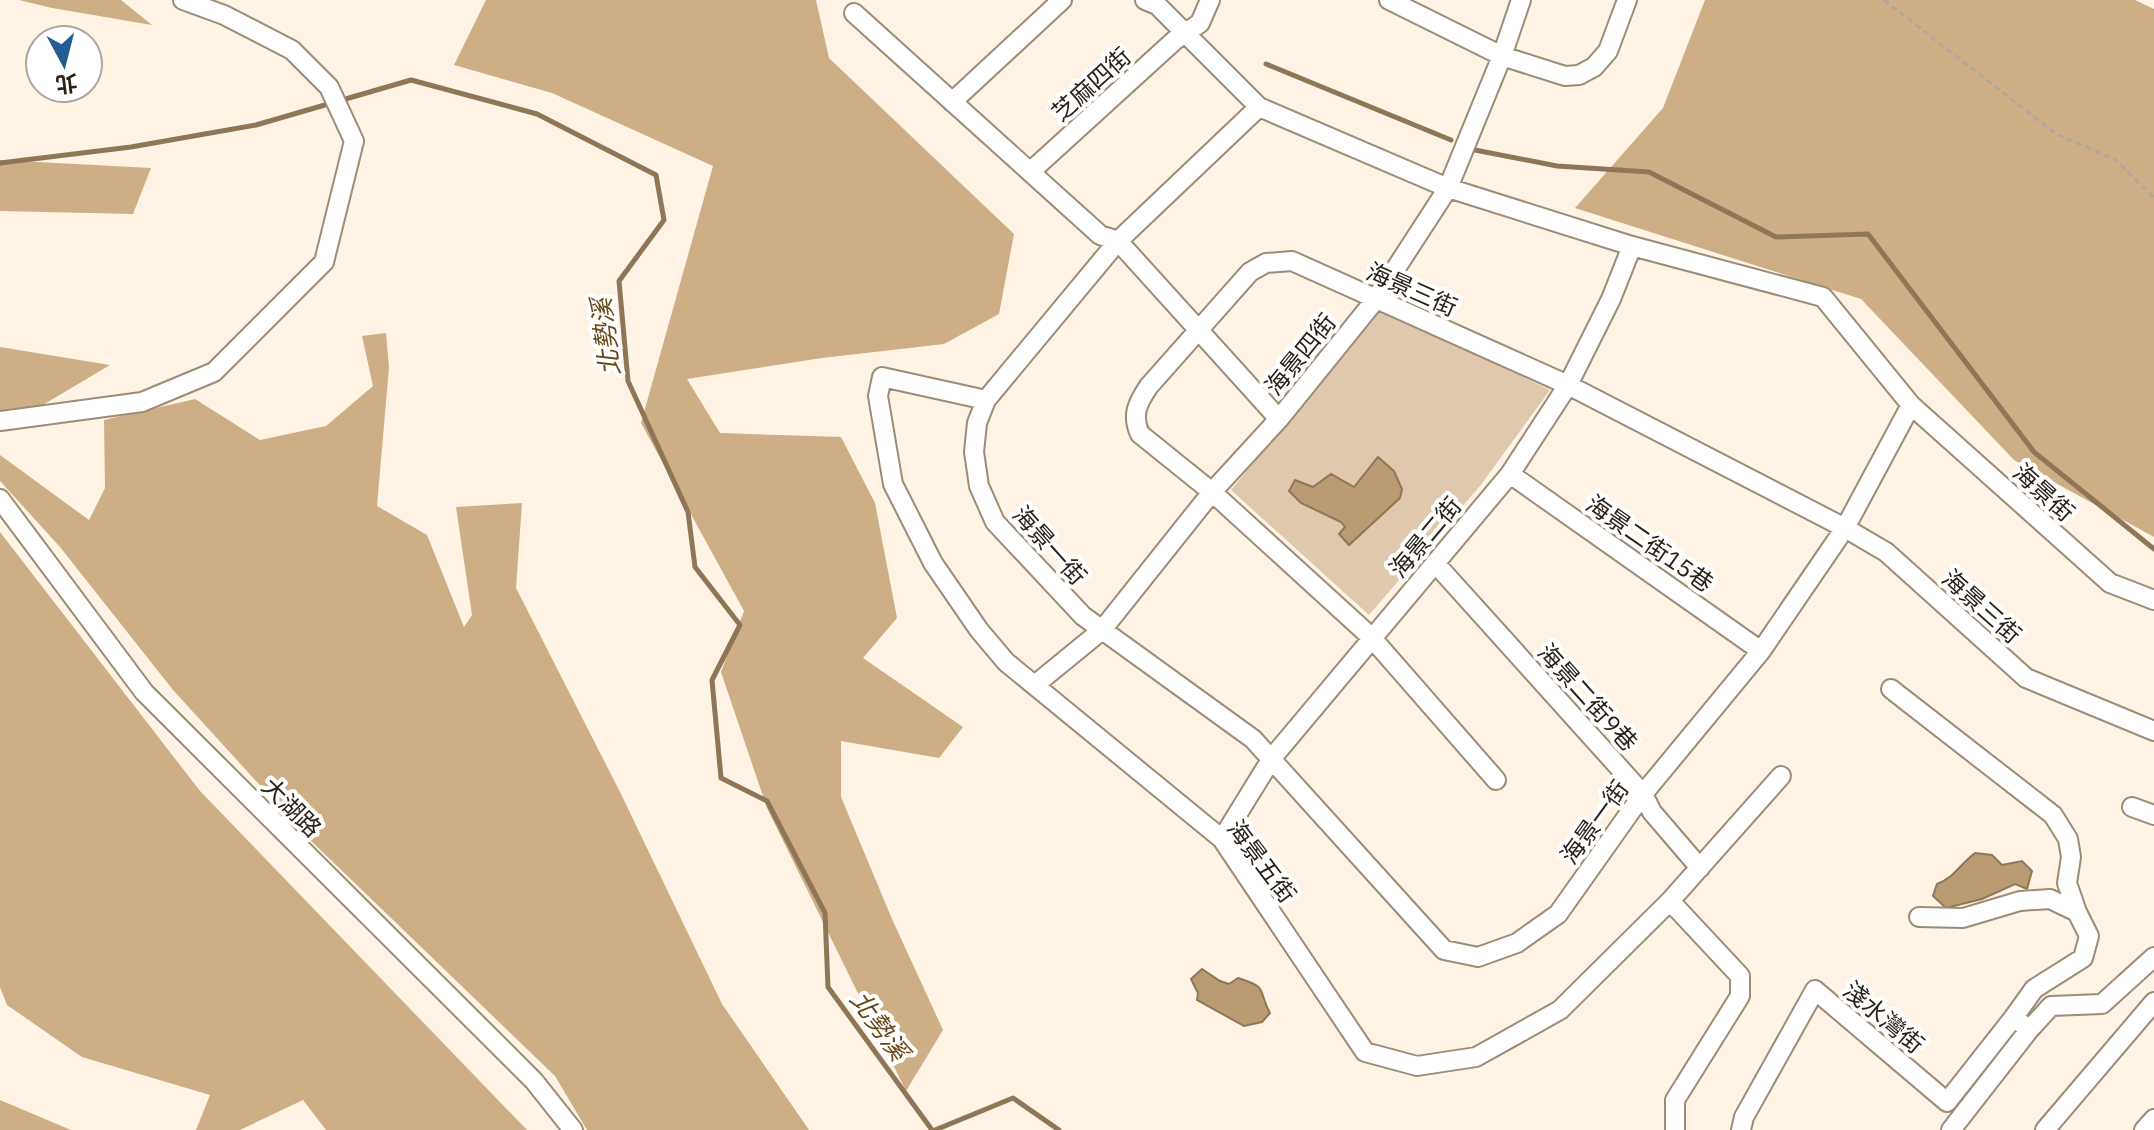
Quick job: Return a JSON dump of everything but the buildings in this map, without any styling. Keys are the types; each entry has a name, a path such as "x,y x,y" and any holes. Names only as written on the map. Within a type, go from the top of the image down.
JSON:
{"street":[{"path":"0,421 142,402 214,372 324,262 354,141 331,92 292,50 224,15 183,0"},
{"path":"952,102 1062,0"},
{"path":"1145,0 1157,5 1259,107 1448,188 1632,246 1823,297 1911,405"},
{"name":"芝麻四街","path":"1030,172 1175,40 1200,23 1210,0"},
{"path":"1389,0 1502,56 1565,76 1579,75 1594,67 1608,51 1627,0"},
{"name":"海景四街","path":"1036,684 1102,630 1212,492 1279,419 1376,299 1448,188 1502,56 1521,0"},
{"path":"854,13 1100,235 1118,241 1279,419"},
{"name":"海景一街","path":"1259,107 1118,241 986,400 977,423 974,452 979,486 995,522 1083,616 1253,739 1444,950 1478,957 1517,943 1558,914 1643,794 1761,651 1845,528 1911,405"},
{"name":"海景二街","path":"1222,839 1272,758 1510,474 1568,385 1611,299 1632,246"},
{"name":"海景三街","path":"1496,780 1371,637 1212,492 1140,434 1134,423 1137,402 1143,394 1250,272 1266,263 1292,261 1568,385 1845,528 1886,552 2026,678 2154,731"},
{"name":"海景五街","path":"986,400 882,377 878,396 890,474 933,563 979,630 1006,662 1222,839 1365,1052 1417,1066 1476,1057 1560,1010 1670,901 1781,776"},
{"name":"海景街","path":"1911,405 2110,583 2154,600"},
{"name":"海景二街15巷","path":"1510,474 1761,651"},
{"name":"大湖路","path":"0,499 144,692 534,1081 573,1130"},
{"name":"海景二街9巷","path":"1435,563 1643,794 1652,812 1700,868"},
{"path":"1891,689 2053,815 2068,839 2071,857 2067,883 2089,936 2083,958 2034,989 2014,1017 2029,1030"},
{"path":"2132,807 2154,815"},
{"path":"1919,917 1963,918 2020,901 2050,899 2077,912"},
{"path":"1670,901 1740,976 1740,996 1675,1100 1675,1130"},
{"path":"1951,1130 2051,1006 2102,1004 2154,957"},
{"name":"淺水灣街","path":"1741,1130 1744,1117 1815,990 1947,1102 2014,1017"},
{"path":"2045,1130 2154,1002"},
{"path":"2144,1130 2154,1119"}],"path":[{"path":"1884,0 2056,134 2116,160 2154,198"}],"shaded area":[{"path":"19,0 121,0 152,25 52,8"},
{"path":"486,0 816,0 829,58 1014,234 999,314 944,344 822,358 687,379 720,433 841,437 875,503 897,618 863,658 963,727 939,758 841,741 841,797 943,1030 906,1091 767,808 721,672 744,611 641,423 713,166 552,93 454,65"},
{"path":"1705,0 2135,0 2154,9 2154,537 2014,460 1861,299 1575,208 1663,108"},
{"path":"0,160 151,168 133,214 0,211"},
{"path":"1380,308 1550,390 1480,486 1369,615 1231,490"},
{"path":"386,333 389,367 377,506 427,535 464,627 472,615 456,507 522,503 516,588 620,792 722,1004 809,1130 587,1130 555,1076 308,838 173,690 60,547 0,481 0,455 89,520 105,488 104,420 195,399 260,440 326,426 373,386 362,336"},
{"path":"0,347 110,365 36,409 0,411"},
{"path":"1378,457 1394,471 1402,489 1400,498 1349,545 1339,534 1345,527 1341,522 1301,503 1289,491 1295,480 1313,487 1331,474 1354,487"},
{"path":"0,532 200,791 527,1130 326,1130 303,1100 240,1130 196,1130 210,1095 82,1057 7,1005 0,987"},
{"path":"1975,853 1992,855 2002,865 2022,861 2032,871 2027,889 2015,884 1982,899 1946,908 1933,896 1937,884"},
{"path":"1202,969 1229,984 1238,978 1255,984 1270,1013 1262,1022 1244,1026 1197,1000 1198,993 1191,979"},
{"path":"0,1100 71,1130 0,1130"}],"waterway":[{"path":"1266,64 1451,140"},
{"name":"北勢溪","path":"0,163 131,147 256,125 411,80 537,114 656,175 664,220 619,281 628,381 688,512 695,567 740,625 712,680 721,778 767,801 825,913 828,987 932,1130"},
{"path":"1475,150 1557,166 1649,172 1776,237 1868,234 2034,452 2154,549"},
{"name":"北勢溪","path":"935,1130 1013,1098 1059,1130"}]}
